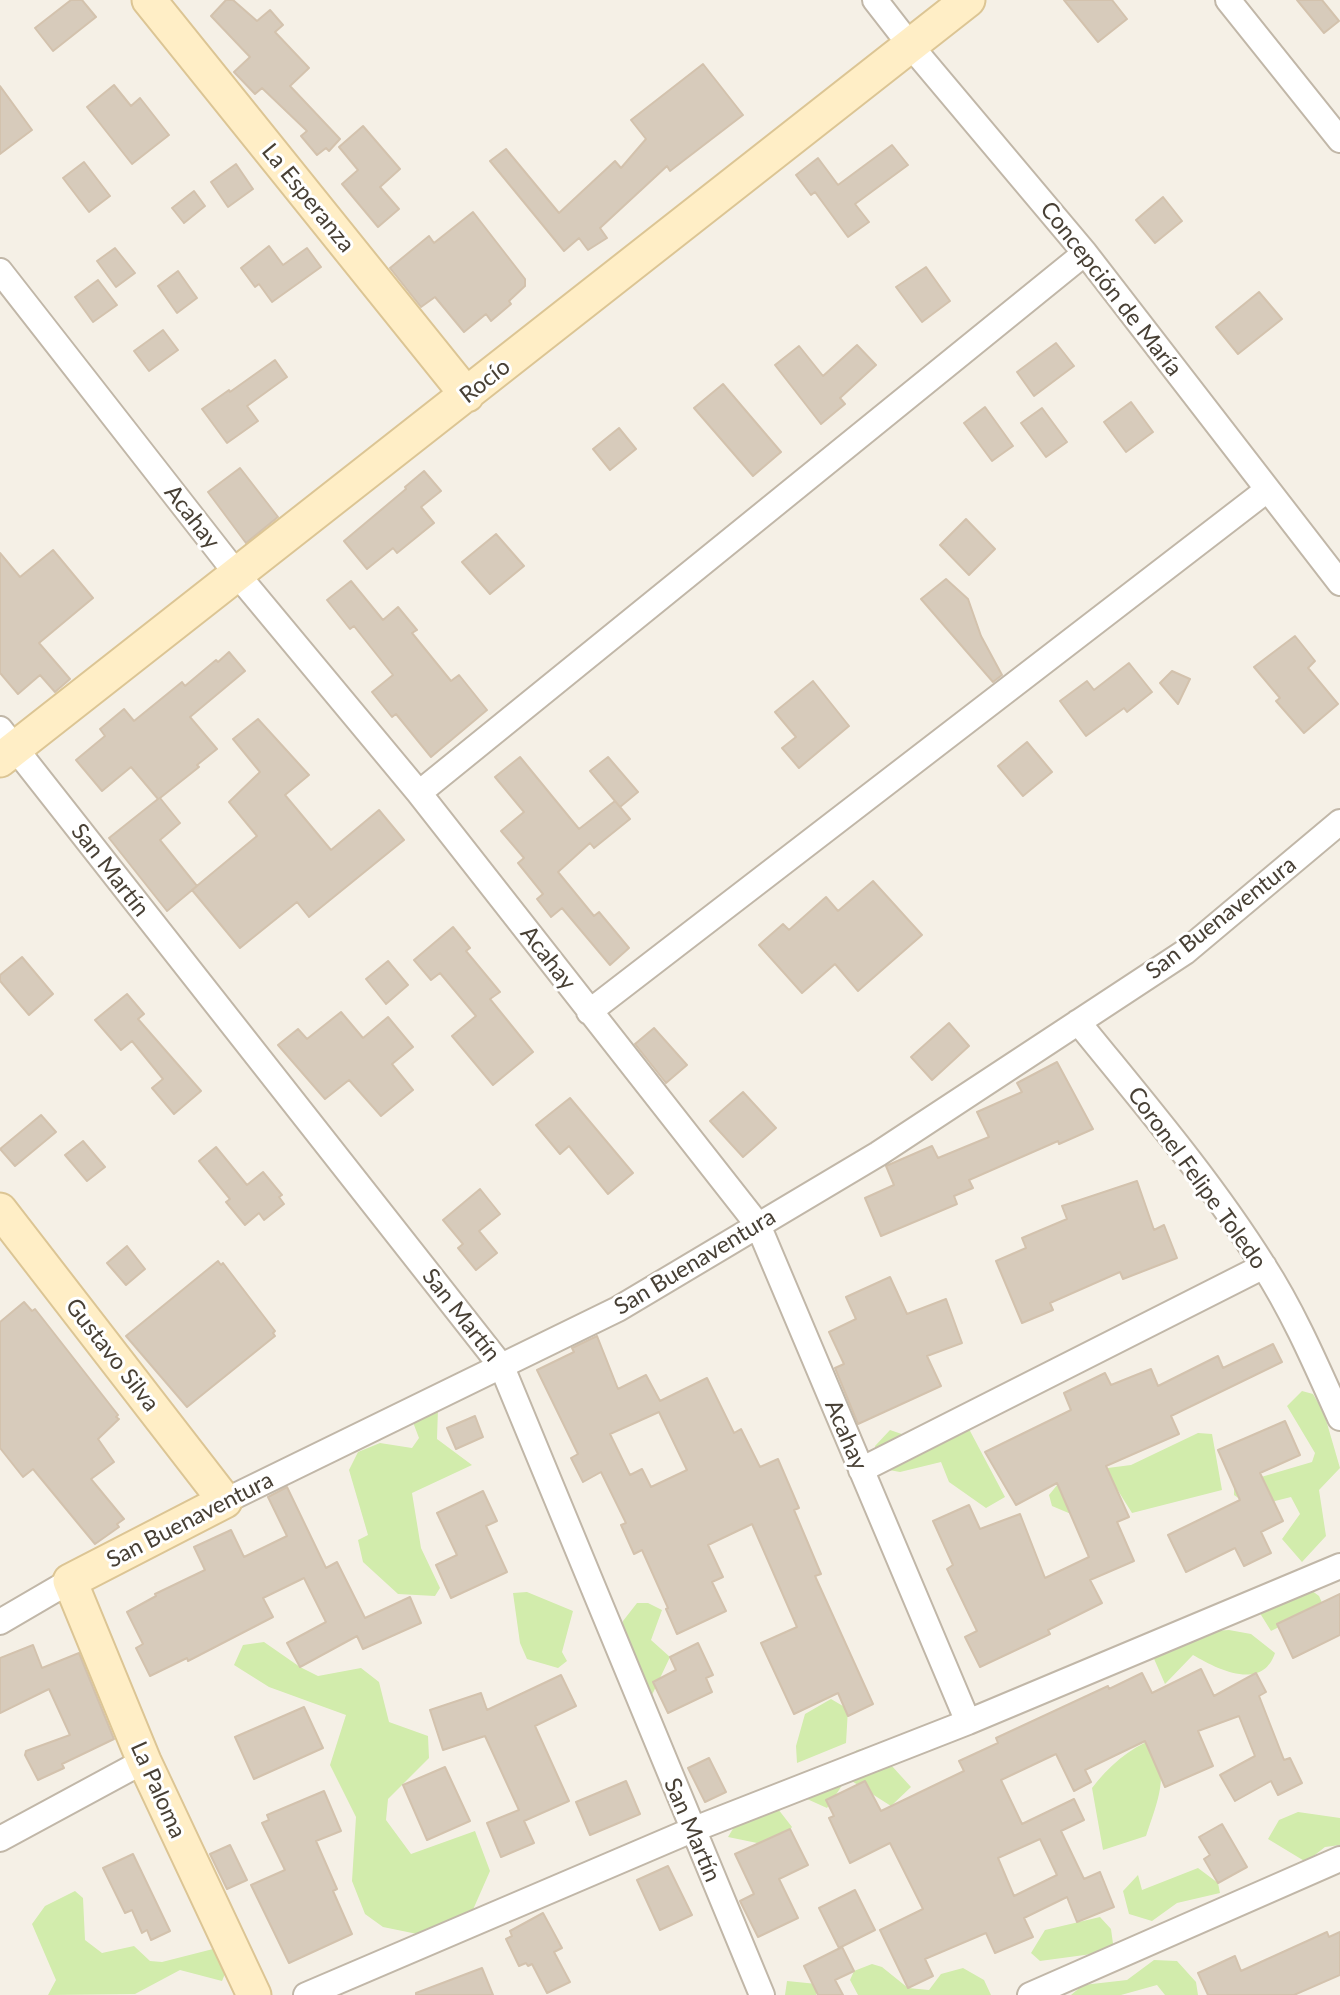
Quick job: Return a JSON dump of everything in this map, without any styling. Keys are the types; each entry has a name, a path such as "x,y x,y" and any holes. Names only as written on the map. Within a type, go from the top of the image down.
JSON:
{"street":[{"name":"La Esperanza","path":"149,0 467,395"},
{"name":"Concepción de María","path":"876,0 910,45 1085,253 1340,583"},
{"name":"Rocío","path":"5,746 467,395 968,0"},
{"path":"1228,0 1340,140"},
{"path":"419,793 1085,253"},
{"name":"Acahay","path":"0,271 236,573 419,793 758,1225 968,1722"},
{"path":"589,1012 1267,490"},
{"name":"San Martín","path":"5,746 502,1367 762,1995"},
{"name":"San Buenaventura","path":"0,1622 70,1581 225,1501 618,1309 877,1154 1185,952 1340,822"},
{"name":"Coronel Felipe Toledo","path":"1078,1022 1186,1155 1264,1266 1313,1358 1340,1418"},
{"name":"Gustavo Silva","path":"0,1210 225,1501"},
{"path":"861,1470 1264,1266"},
{"path":"306,1995 692,1830 968,1722 1340,1566"},
{"name":"La Paloma","path":"70,1581 144,1761 254,1995"},
{"path":"0,1839 144,1761"},
{"path":"1030,1995 1340,1859"}],"green space":[{"path":"1302,1391 1313,1394 1324,1413 1340,1468 1319,1490 1326,1536 1302,1562 1282,1539 1300,1514 1291,1497 1251,1507 1234,1495 1234,1485 1312,1462 1315,1453 1287,1406"},
{"path":"438,1408 437,1439 472,1465 412,1493 421,1548 440,1588 435,1596 398,1594 363,1562 358,1540 368,1535 349,1470 358,1452 380,1443 412,1448 419,1438 411,1417"},
{"path":"969,1429 1005,1497 986,1508 949,1482 941,1462 900,1472 878,1468 875,1446 890,1430 931,1444"},
{"path":"1198,1433 1212,1434 1222,1490 1132,1513 1117,1489 1071,1514 1052,1506 1049,1495 1062,1479 1100,1469 1131,1465"},
{"path":"1311,1590 1319,1596 1323,1605 1271,1631 1258,1610"},
{"path":"527,1592 573,1611 562,1652 567,1661 558,1668 527,1659 520,1643 513,1593"},
{"path":"637,1603 648,1603 662,1610 651,1640 670,1657 652,1695 625,1679 623,1621"},
{"path":"1229,1630 1251,1634 1275,1653 1269,1665 1260,1672 1238,1674 1193,1655 1165,1684 1148,1645 1166,1634"},
{"path":"264,1642 318,1676 361,1668 379,1682 389,1722 428,1736 429,1758 388,1799 386,1820 411,1854 475,1831 490,1871 468,1921 427,1936 383,1927 365,1914 352,1881 356,1817 330,1765 346,1715 269,1687 234,1665 243,1645"},
{"path":"831,1699 848,1709 846,1743 797,1763 796,1746 805,1714"},
{"path":"1154,1739 1161,1777 1158,1799 1146,1836 1103,1850 1092,1788 1120,1759"},
{"path":"869,1747 881,1754 911,1787 891,1806 847,1778 827,1808 807,1799 809,1788 857,1750"},
{"path":"746,1807 778,1809 792,1827 779,1843 762,1844 728,1837"},
{"path":"1298,1812 1340,1818 1340,1845 1325,1847 1306,1862 1268,1839 1279,1820"},
{"path":"1198,1868 1218,1883 1220,1893 1177,1903 1152,1921 1129,1914 1123,1891 1138,1875 1142,1890"},
{"path":"75,1891 83,1898 85,1940 102,1953 134,1946 150,1961 162,1962 213,1949 230,1962 222,1981 180,1970 135,1994 48,1995 56,1980 32,1924 45,1906"},
{"path":"1100,1917 1111,1929 1114,1951 1040,1961 1031,1953 1045,1930"},
{"path":"1154,1960 1177,1961 1196,1982 1198,1995 1165,1995 1157,1985 1121,1995 1071,1995 1083,1985 1127,1980"},
{"path":"872,1964 882,1967 908,1988 929,1990 941,1974 963,1968 984,1980 991,1995 858,1995 850,1980 854,1971"},
{"path":"787,1981 817,1984 816,1995 785,1995"}],"building":[{"path":"71,0 82,0 96,17 53,51 35,28"},
{"path":"226,0 233,0 257,21 270,10 283,25 275,32 309,68 290,86 340,139 329,151 326,148 317,155 301,136 307,131 262,88 255,94 234,72 250,57 211,16"},
{"path":"1064,0 1112,0 1127,19 1098,42"},
{"path":"1297,0 1322,0 1339,21 1324,33"},
{"path":"703,64 743,115 670,171 667,166 600,228 607,238 588,250 579,238 564,251 490,161 506,149 559,213 615,161 621,168 646,139 631,120"},
{"path":"114,85 131,106 140,98 169,135 132,164 87,107"},
{"path":"0,86 32,130 0,154"},
{"path":"363,126 400,169 380,187 399,209 378,227 342,184 358,170 339,147"},
{"path":"892,145 908,165 855,204 869,222 848,237 815,192 811,195 796,175 818,158 838,185"},
{"path":"84,162 110,196 89,212 63,178"},
{"path":"236,164 253,189 228,207 211,182"},
{"path":"194,191 205,206 184,223 172,208"},
{"path":"1163,197 1182,221 1155,243 1136,220"},
{"path":"473,212 525,279 525,286 509,301 511,304 491,321 486,314 464,332 435,297 421,307 390,268 429,236 434,243"},
{"path":"269,246 283,265 307,248 321,267 272,302 259,284 255,287 241,268"},
{"path":"115,248 135,273 116,287 97,261"},
{"path":"926,267 950,301 922,322 896,287"},
{"path":"178,271 197,298 177,313 158,286"},
{"path":"98,280 117,305 93,322 75,297"},
{"path":"1259,292 1282,319 1238,354 1216,327"},
{"path":"163,330 178,350 149,371 134,351"},
{"path":"1056,343 1074,366 1034,396 1017,372"},
{"path":"857,345 876,365 840,398 845,404 821,424 775,365 799,346 823,376"},
{"path":"275,360 287,377 247,406 258,421 227,443 202,409"},
{"path":"723,384 781,452 753,476 694,408"},
{"path":"1131,402 1153,432 1126,452 1104,422"},
{"path":"985,407 1013,446 992,461 964,423"},
{"path":"1042,408 1067,442 1046,457 1021,423"},
{"path":"619,428 636,449 610,470 593,449"},
{"path":"240,468 278,517 246,543 208,492"},
{"path":"424,471 441,491 421,507 434,523 397,553 393,548 367,569 344,541"},
{"path":"966,519 995,549 969,575 940,545"},
{"path":"496,534 524,566 490,594 462,562"},
{"path":"53,550 93,598 39,643 70,679 55,692 40,675 18,694 0,673 0,553 20,577"},
{"path":"946,579 968,599 981,636 1002,675 993,682 921,599"},
{"path":"351,581 383,620 398,607 417,630 412,633 451,681 459,675 487,710 431,757 396,714 392,717 372,692 393,675 354,626 350,629 327,600"},
{"path":"1295,636 1315,661 1308,668 1338,704 1304,733 1276,701 1280,698 1254,667"},
{"path":"229,652 245,671 190,717 217,749 160,798 180,823 160,840 197,886 167,911 109,838 158,799 131,767 102,791 76,760 105,736 100,729 124,709 134,721 182,682 185,686"},
{"path":"1129,663 1152,692 1127,712 1124,708 1086,736 1060,701 1087,681 1094,690"},
{"path":"1172,671 1190,679 1178,704 1160,683"},
{"path":"813,681 849,726 799,768 782,748 796,737 775,712"},
{"path":"258,719 309,775 285,795 331,850 379,810 404,840 309,917 297,902 240,948 192,890 257,836 229,802 260,772 233,739"},
{"path":"1027,742 1052,772 1023,796 998,766"},
{"path":"520,757 579,829 615,801 630,819 594,848 590,843 558,872 594,916 599,912 629,948 610,965 562,908 551,917 537,899 543,894 518,863 524,858 501,831 524,812 495,777"},
{"path":"608,757 638,792 620,807 590,771"},
{"path":"873,881 922,935 858,991 835,964 802,993 759,945 783,924 789,930 826,897 838,911"},
{"path":"453,927 470,948 466,951 500,992 490,999 533,1052 493,1085 452,1036 476,1016 440,973 431,980 414,960"},
{"path":"22,957 53,994 29,1015 0,981 0,975"},
{"path":"388,961 408,985 386,1004 366,979"},
{"path":"127,994 144,1014 138,1019 201,1091 174,1114 152,1088 163,1079 132,1041 121,1050 95,1020"},
{"path":"341,1012 363,1038 388,1017 413,1047 392,1064 413,1090 381,1116 349,1080 325,1099 278,1045 298,1029 307,1039"},
{"path":"949,1023 969,1046 932,1080 911,1057"},
{"path":"654,1028 687,1065 666,1083 635,1044"},
{"path":"1057,1062 1093,1129 1059,1144 1058,1141 969,1180 973,1188 954,1196 957,1204 881,1236 865,1198 894,1185 886,1166 932,1146 938,1158 989,1137 977,1112 1022,1092 1017,1083"},
{"path":"743,1092 776,1128 743,1157 710,1121"},
{"path":"570,1098 633,1173 608,1194 569,1146 560,1154 536,1125"},
{"path":"41,1115 56,1132 15,1166 0,1149"},
{"path":"83,1141 105,1167 87,1181 65,1155"},
{"path":"216,1147 247,1185 263,1172 282,1195 279,1197 284,1204 264,1220 259,1213 245,1225 226,1202 230,1199 199,1161"},
{"path":"1137,1181 1154,1230 1164,1225 1177,1258 1123,1279 1120,1272 1050,1303 1053,1310 1022,1323 996,1261 1026,1248 1022,1238 1067,1219 1062,1206"},
{"path":"480,1189 500,1214 479,1231 497,1253 476,1270 458,1248 463,1244 443,1220"},
{"path":"127,1246 145,1269 126,1285 107,1263"},
{"path":"218,1261 221,1265 223,1263 275,1331 275,1336 187,1407 126,1336"},
{"path":"890,1277 907,1314 946,1299 962,1343 927,1356 941,1386 858,1424 835,1368 844,1364 829,1332 856,1319 846,1297"},
{"path":"24,1302 32,1311 35,1309 118,1415 116,1417 119,1419 98,1439 114,1462 91,1479 124,1519 117,1524 119,1527 95,1544 33,1469 23,1477 0,1448 0,1322"},
{"path":"597,1336 618,1389 646,1375 660,1401 707,1378 734,1433 741,1429 760,1467 778,1459 799,1508 794,1510 821,1574 815,1576 873,1704 848,1716 838,1693 794,1714 761,1643 797,1627 752,1524 708,1545 723,1577 712,1582 726,1611 677,1634 642,1550 634,1554 621,1525 626,1523 601,1472 583,1482 571,1458 578,1454 537,1370 574,1352 572,1348","holes":["659,1412 687,1470 651,1487 642,1469 630,1475 610,1434"]},
{"path":"1273,1344 1282,1362 1171,1416 1179,1434 1106,1466 1129,1517 1117,1522 1134,1561 1090,1580 1102,1603 1048,1630 1050,1634 980,1667 965,1637 977,1631 947,1569 953,1565 933,1521 969,1505 980,1529 1020,1514 1045,1578 1089,1557 1057,1483 1016,1505 985,1452 1071,1410 1064,1393 1105,1373 1111,1385 1151,1369 1158,1386 1218,1356 1223,1368"},
{"path":"475,1416 483,1437 456,1449 447,1428"},
{"path":"1285,1421 1300,1455 1260,1473 1283,1521 1261,1532 1271,1553 1244,1566 1235,1548 1186,1572 1168,1535 1240,1500 1218,1450"},
{"path":"287,1487 326,1568 337,1562 365,1618 410,1597 421,1623 363,1649 357,1636 300,1667 287,1643 326,1622 304,1578 263,1598 273,1617 188,1661 187,1658 150,1676 136,1648 143,1644 127,1612 156,1596 155,1594 205,1570 194,1547 231,1530 244,1557 287,1536 268,1497"},
{"path":"483,1491 497,1521 486,1526 507,1572 451,1598 436,1565 457,1555 437,1513"},
{"path":"1340,1594 1340,1635 1293,1658 1277,1624"},
{"path":"698,1643 713,1675 706,1678 712,1692 668,1713 653,1682 676,1670 670,1657"},
{"path":"33,1645 42,1668 79,1653 114,1739 62,1764 64,1768 38,1780 25,1755 26,1751 70,1735 49,1689 0,1713 0,1658"},
{"path":"1201,1669 1214,1696 1256,1673 1266,1692 1259,1696 1284,1760 1290,1758 1302,1783 1278,1795 1271,1781 1235,1801 1220,1775 1255,1756 1239,1716 1198,1731 1213,1766 1165,1787 1145,1741 1085,1770 1091,1782 1074,1791 1056,1754 1001,1780 1022,1824 1074,1799 1084,1820 1061,1831 1084,1879 1100,1872 1114,1907 1077,1922 1067,1897 1024,1918 1033,1937 995,1953 986,1933 925,1959 933,1976 908,1988 880,1930 923,1909 890,1843 850,1863 829,1818 834,1816 826,1800 865,1781 881,1811 964,1771 959,1761 998,1743 996,1738 1108,1686 1109,1689 1142,1673 1152,1693","holes":["1040,1839 1057,1875 1014,1896 998,1858"]},
{"path":"561,1675 576,1706 535,1726 569,1801 524,1821 534,1843 501,1857 487,1823 519,1810 485,1736 443,1750 430,1710 481,1693 487,1710"},
{"path":"304,1707 323,1748 254,1779 235,1737"},
{"path":"709,1758 726,1792 705,1802 688,1768"},
{"path":"445,1767 470,1821 427,1840 403,1785"},
{"path":"626,1781 640,1814 590,1835 576,1802"},
{"path":"324,1791 341,1831 316,1841 337,1889 333,1891 352,1934 289,1963 251,1885 285,1870 262,1823 269,1820 267,1815"},
{"path":"1222,1824 1247,1867 1218,1883 1204,1859 1210,1855 1199,1837"},
{"path":"790,1829 808,1865 779,1879 798,1918 758,1937 740,1901 754,1894 735,1854"},
{"path":"230,1845 247,1880 227,1889 210,1854"},
{"path":"133,1854 170,1931 151,1940 147,1930 142,1933 132,1910 125,1913 103,1868"},
{"path":"668,1866 692,1915 660,1930 637,1880"},
{"path":"855,1890 875,1930 839,1948 819,1908"},
{"path":"543,1913 562,1948 554,1952 570,1982 547,1993 532,1964 519,1966 506,1939 512,1936 510,1931"},
{"path":"1327,1932 1329,1937 1340,1932 1340,1975 1294,1995 1208,1995 1198,1973 1235,1956 1241,1971"},
{"path":"842,1947 854,1971 835,1980 843,1995 818,1995 804,1966"},
{"path":"482,1968 493,1995 416,1995 416,1993"}]}
